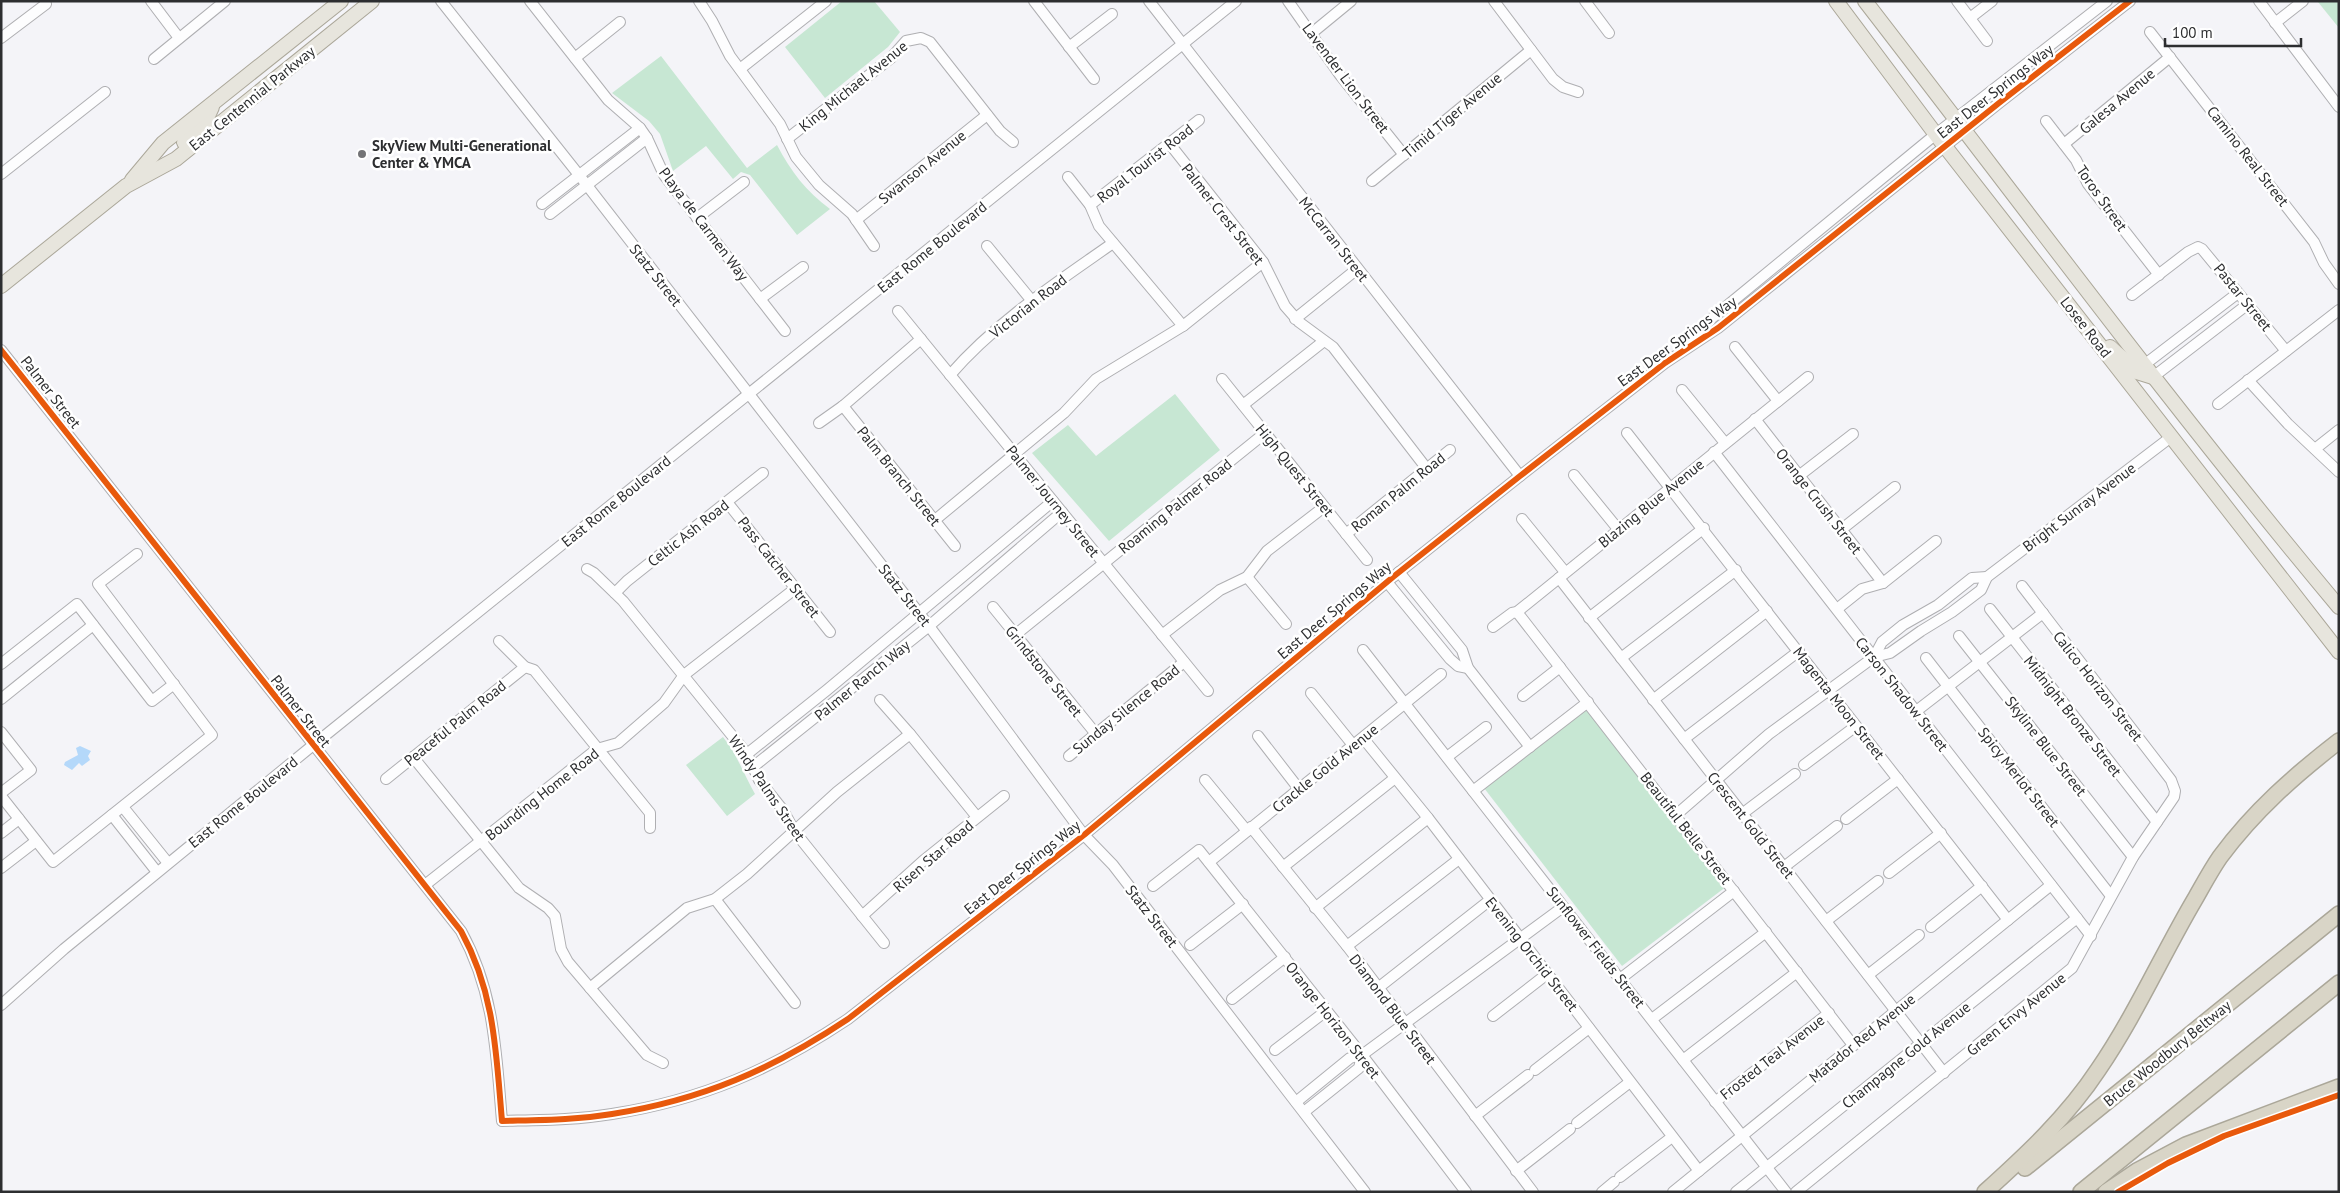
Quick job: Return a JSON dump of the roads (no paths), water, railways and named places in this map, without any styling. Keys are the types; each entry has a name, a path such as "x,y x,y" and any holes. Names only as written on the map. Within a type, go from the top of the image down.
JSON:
{"highway":[{"path":"1985,1192 2049,1133 2098,1071 2133,1013 2175,933 2219,858 2267,802 2339,741"},
{"name":"Bruce Woodbury Beltway","path":"1995,1192 2339,914"},
{"path":"2080,1192 2339,983"},
{"path":"2106,1192 2137,1171 2186,1145 2339,1087"}],"main road":[{"name":"East Centennial Parkway","path":"1,286 126,186 164,143 341,1"},
{"name":"East Centennial Parkway","path":"126,186 176,159 372,1"},
{"name":"Losee Road","path":"1836,1 1945,146 2339,652"},
{"name":"Losee Road","path":"1866,1 2153,377 2270,525 2339,607"},
{"path":"188,149 184,142 186,138 205,122 215,102"},
{"path":"2085,325 2137,372 2153,377"}],"street":[{"path":"151,1 179,38"},
{"path":"154,59 225,1"},
{"name":"Statz Street","path":"441,1 587,185 929,626 1084,835 1113,865 1365,1192"},
{"name":"Playa de Carmen Way","path":"530,1 608,100 640,128 647,138 664,175 785,331"},
{"path":"699,1 712,21 730,56 773,112 796,158 807,173 856,220 874,246"},
{"path":"740,70 826,1"},
{"path":"1034,1 1094,79"},
{"name":"McCarran Street","path":"1149,1 1520,476"},
{"name":"East Rome Boulevard","path":"1,1005 64,949 168,863 1236,1"},
{"name":"Lavender Lion Street","path":"1288,1 1340,75 1404,155"},
{"path":"1312,33 1351,1"},
{"path":"1494,1 1553,79 1563,87 1578,92"},
{"path":"1957,1 1987,40"},
{"path":"1970,18 1992,1"},
{"name":"East Deer Springs Way","path":"1665,363 1711,319 1936,134 2107,1"},
{"name":"East Deer Springs Way","path":"502,1121 600,1116 652,1107 692,1097 768,1067 808,1045 848,1019 1084,835 1399,572 1665,363 1718,328 2130,1"},
{"path":"2259,1 2339,107"},
{"path":"2275,23 2303,1"},
{"path":"1588,2 1609,33"},
{"path":"1,38 46,4"},
{"path":"1069,47 1112,14"},
{"path":"574,58 620,22"},
{"name":"Camino Real Street","path":"2150,32 2314,242 2324,263 2339,284"},
{"name":"King Michael Avenue","path":"787,140 891,58 906,41 921,38 930,42 987,115"},
{"name":"Timid Tiger Avenue","path":"1372,181 1531,50"},
{"name":"Galesa Avenue","path":"2064,144 2170,57"},
{"path":"1,174 104,92"},
{"path":"987,115 1000,131 1013,142"},
{"name":"Swanson Avenue","path":"856,220 987,115"},
{"name":"Royal Tourist Road","path":"1090,205 1199,120"},
{"name":"Toros Street","path":"2046,121 2076,160 2088,184 2159,275"},
{"path":"542,204 640,128"},
{"path":"550,214 647,138"},
{"name":"Palmer Crest Street","path":"1169,144 1263,262 1281,297 1296,318 1332,347 1427,469"},
{"path":"1068,177 1090,205 1094,219 1183,326"},
{"path":"697,218 744,182"},
{"name":"Victorian Road","path":"950,375 970,351 1032,301 1113,243"},
{"path":"987,246 1032,301"},
{"name":"Pastar Street","path":"2159,275 2198,247 2206,251 2286,351"},
{"path":"935,520 1064,413 1096,379 1183,326 1263,262"},
{"path":"760,299 803,267"},
{"path":"1296,318 1357,269"},
{"path":"2132,295 2159,275"},
{"path":"2144,365 2238,293"},
{"path":"2153,377 2248,304"},
{"path":"2218,404 2339,310"},
{"name":"Palmer Journey Street","path":"898,311 1208,691"},
{"path":"818,423 843,406 921,339"},
{"path":"1242,405 1324,341"},
{"path":"1735,347 1778,401"},
{"name":"Palmer Street","path":"1,350 460,932 473,954 484,981 493,1020 502,1121"},
{"name":"Blazing Blue Avenue","path":"1494,627 1512,613 1517,612 1808,377"},
{"name":"High Quest Street","path":"1222,380 1367,560"},
{"path":"2248,380 2339,472"},
{"path":"1682,390 1725,443"},
{"name":"Palm Branch Street","path":"843,406 956,546"},
{"name":"Orange Crush Street","path":"1755,419 1883,583"},
{"path":"2315,449 2339,430"},
{"name":"Roaming Palmer Road","path":"1015,635 1265,433"},
{"name":"Magenta Moon Street","path":"1628,433 2008,920"},
{"path":"1800,475 1853,434"},
{"name":"Bright Sunray Avenue","path":"1874,657 1890,653 1952,612 1981,590 1987,577 2171,437"},
{"name":"Roman Palm Road","path":"1346,534 1450,450"},
{"name":"Carson Shadow Street","path":"1714,452 2091,936"},
{"name":"Celtic Ash Road","path":"615,593 627,581 763,473"},
{"path":"1574,475 1618,529"},
{"path":"1842,529 1895,487"},
{"name":"Palmer Ranch Way","path":"747,754 919,614 1053,501"},
{"name":"Pass Catcher Street","path":"727,502 830,632"},
{"path":"1162,635 1220,590 1247,578 1268,551 1324,507"},
{"name":"Palmer Ranch Way","path":"753,767 929,626 1062,512"},
{"name":"Crescent Gold Street","path":"1522,519 1562,575 1589,618 1944,1073"},
{"path":"1589,618 1704,528"},
{"path":"1837,609 1862,589 1883,583 1936,541"},
{"path":"1,732 31,770 1,795 53,862 212,735 98,584 137,554"},
{"name":"Windy Palms Street","path":"587,569 615,593 747,754 759,780 783,810 795,832 884,943"},
{"path":"1621,658 1736,570"},
{"path":"1399,572 1462,650 1468,668 1530,747"},
{"name":"Bright Sunray Avenue","path":"1874,657 1882,642 1903,625 1938,606 1972,578 1987,577"},
{"path":"1247,578 1286,624"},
{"path":"1387,582 1454,664 1468,668"},
{"name":"Calico Horizon Street","path":"2022,586 2171,780 2174,787"},
{"name":"Bounding Home Road","path":"425,886 597,748 618,743 664,703 684,675 796,588"},
{"path":"1,664 76,604 152,701 174,684"},
{"name":"Grindstone Street","path":"993,607 1096,734"},
{"name":"Midnight Bronze Street","path":"1990,609 2157,822"},
{"path":"1653,700 1767,611"},
{"name":"Beautiful Belle Street","path":"1517,612 1853,1045"},
{"path":"1915,712 2043,614"},
{"path":"1,699 93,625"},
{"name":"Skyline Blue Street","path":"1959,636 2133,857"},
{"path":"499,640 525,667 534,670 650,813 650,828"},
{"name":"Sunflower Fields Street","path":"1363,650 1786,1192"},
{"path":"1684,739 1799,651"},
{"path":"1676,815 1717,782 1769,734 1874,657"},
{"name":"Spicy Merlot Street","path":"1926,658 2111,896"},
{"name":"Sunday Silence Road","path":"1069,756 1184,662"},
{"name":"Peaceful Palm Road","path":"386,779 525,667"},
{"path":"1523,696 1560,667"},
{"name":"Crackle Gold Avenue","path":"1209,862 1441,674"},
{"path":"1311,693 1353,745"},
{"path":"880,700 977,817"},
{"path":"1474,791 1588,702"},
{"path":"1804,765 1856,726"},
{"path":"1447,757 1486,727"},
{"path":"590,988 687,908 715,899 747,874 837,792 910,734"},
{"path":"1258,736 1299,788"},
{"name":"Evening Orchid Street","path":"1363,738 1428,818 1698,1171"},
{"path":"413,757 519,888 548,908 555,916 562,949 568,962 647,1055 663,1063"},
{"path":"1742,814 1795,774"},
{"path":"1282,866 1395,778"},
{"path":"1846,818 1898,779"},
{"name":"Diamond Blue Street","path":"1206,780 1282,866 1347,946 1532,1192"},
{"name":"Green Envy Avenue","path":"1796,1192 2072,968 2133,857 2174,797 2174,787"},
{"name":"Risen Star Road","path":"862,916 922,861 1004,796"},
{"path":"123,807 168,863"},
{"path":"112,815 157,872"},
{"path":"1315,908 1428,818"},
{"path":"1,832 19,819"},
{"path":"1784,867 1837,826"},
{"path":"1889,873 1941,833"},
{"path":"1,868 36,841"},
{"name":"Orange Horizon Street","path":"1153,886 1199,850 1362,1055 1466,1192"},
{"path":"1347,946 1459,859"},
{"path":"1826,921 1878,881"},
{"name":"Matador Red Avenue","path":"1673,1192 2051,885"},
{"path":"1931,927 1982,886"},
{"path":"1620,978 1734,891"},
{"path":"715,899 795,1003"},
{"path":"1378,988 1490,900"},
{"path":"1190,945 1243,904"},
{"path":"1296,1102 1350,1058 1362,1055 1563,907"},
{"name":"Champagne Gold Avenue","path":"1736,1192 2077,918"},
{"path":"1652,1019 1766,932"},
{"path":"1868,975 1920,935"},
{"path":"1232,999 1285,957"},
{"path":"1683,1060 1797,972"},
{"path":"1494,1016 1547,974"},
{"path":"1275,1050 1326,1010"},
{"name":"Frosted Teal Avenue","path":"1715,1102 1829,1013"},
{"path":"1475,1116 1589,1028"},
{"path":"1304,1112 1359,1068 1362,1055"},
{"path":"1516,1171 1630,1082"},
{"path":"1602,1192 1672,1137"}],"water":[{"path":"80,746 91,751 88,756 90,760 82,766 79,763 72,770 64,765 65,762 78,755 76,748"}],"place":[{"name":"SkyView Multi-Generational Center & YMCA","path":"362,154"}]}
